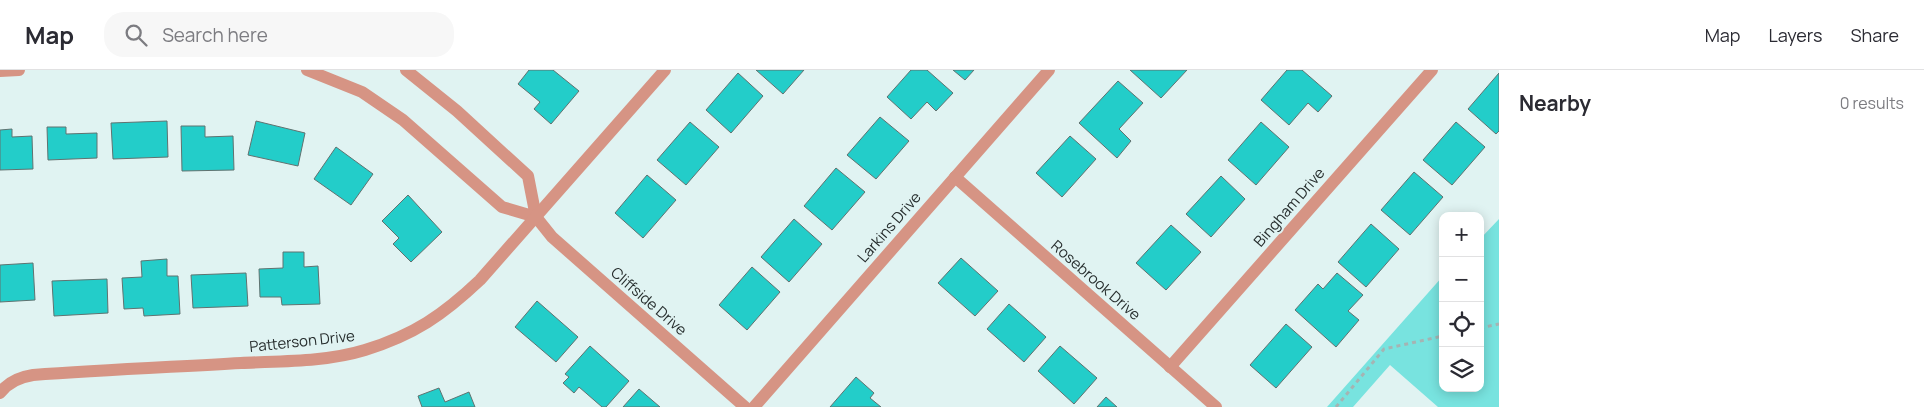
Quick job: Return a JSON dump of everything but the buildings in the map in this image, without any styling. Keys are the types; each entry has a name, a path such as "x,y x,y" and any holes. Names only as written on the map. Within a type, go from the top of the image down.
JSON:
{"street":[{"path":"0,71 19,70"},
{"path":"306,70 369,96 403,120 502,207 536,217"},
{"name":"Cliffside Drive","path":"406,70 457,111 528,176 536,217 552,238 745,407"},
{"name":"Patterson Drive","path":"4,389 24,376 33,374 302,360 363,351 396,339 434,319 459,300 480,280 665,70"},
{"name":"Larkins Drive","path":"754,407 1049,70"},
{"name":"Bingham Drive","path":"1170,366 1432,70"},
{"name":"Rosebrook Drive","path":"955,176 1216,407"}],"path":[{"path":"1484,327 1499,324"},
{"path":"1336,407 1384,349 1439,337"}],"shaded area":[{"path":"1499,219 1499,407 1438,407 1390,365 1353,407 1327,407 1439,281 1439,392 1484,392 1484,235"}]}
